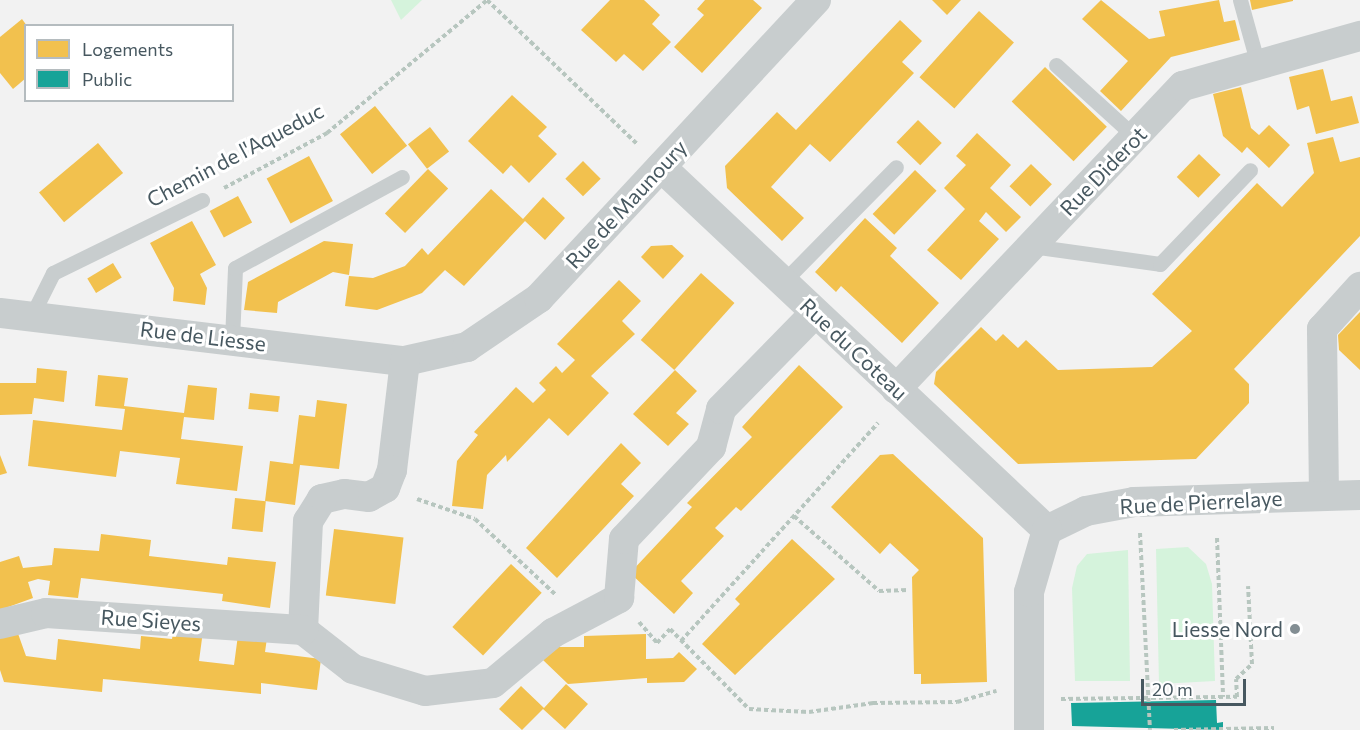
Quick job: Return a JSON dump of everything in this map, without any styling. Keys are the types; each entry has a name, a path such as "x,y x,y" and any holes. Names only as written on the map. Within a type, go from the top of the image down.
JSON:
{"street":[{"name":"Rue de Maunoury","path":"405,361 467,347 539,298 816,0"},
{"name":"Rue Diderot","path":"896,389 1184,86 1360,36"},
{"name":"Rue du Coteau","path":"661,167 1047,530"},
{"path":"1324,496 1322,329 1360,286"},
{"name":"Rue de Liesse","path":"0,313 33,315 405,361"},
{"path":"405,361 392,470 385,488 369,497 344,494 322,499 308,521 303,630 353,669 425,691 493,683 553,633 619,598 624,539 711,447 721,409 815,313"},
{"name":"Rue de Pierrelaye","path":"1047,530 1086,511 1134,502 1360,495"},
{"path":"1020,708 1029,592 1047,530"},
{"name":"Rue Sieyes","path":"0,624 46,613 303,630"}],"lane":[{"path":"1240,0 1258,65"},
{"path":"1056,65 1135,137"},
{"path":"783,282 896,167"},
{"path":"1031,246 1160,264 1250,170"},
{"path":"232,340 235,268 402,177"},
{"name":"Chemin de l'Aqueduc","path":"33,315 53,273 202,200"}],"path":[{"path":"487,0 661,167"},
{"name":"Chemin de l'Aqueduc","path":"202,200 327,133 487,0"},
{"path":"681,641 878,423"},
{"path":"385,488 475,519 582,618"},
{"path":"794,516 879,591 908,590"},
{"path":"1217,537 1223,697"},
{"path":"1142,546 1150,730"},
{"path":"657,643 670,629 749,709 809,712 873,702 957,702 988,691 1020,708 1149,698 1237,697 1236,679 1252,664 1248,586"},
{"path":"1174,730 1274,728"}],"green space":[{"path":"391,0 422,0 401,20"},
{"path":"1188,547 1206,564 1212,584 1215,681 1159,684 1156,549"},
{"path":"1128,550 1130,681 1075,681 1072,588 1077,566 1087,554"}],"building: Logements":[{"path":"610,0 644,0 660,15 652,24 671,42 643,71 624,54 616,62 581,30"},
{"path":"705,0 753,0 762,8 702,73 674,47 704,15 697,9"},
{"path":"932,0 961,0 947,15"},
{"path":"1101,0 1149,39 1165,36 1159,11 1219,0 1224,22 1235,20 1240,40 1171,57 1121,111 1100,91 1128,61 1082,19"},
{"path":"1250,0 1293,0 1293,1 1252,10"},
{"path":"979,11 1014,42 954,109 919,77"},
{"path":"22,19 26,24 24,80 13,89 0,73 0,37"},
{"path":"900,20 922,41 902,62 914,73 830,162 810,144 771,187 804,218 782,241 727,188 725,166 777,112 796,130"},
{"path":"1045,67 1107,127 1074,161 1012,102"},
{"path":"1323,69 1331,101 1352,96 1359,123 1316,134 1309,106 1297,110 1289,77"},
{"path":"1241,87 1251,128 1259,135 1269,125 1290,145 1269,168 1247,147 1242,153 1223,136 1213,94"},
{"path":"512,95 547,127 538,136 557,154 529,183 511,165 503,174 468,141"},
{"path":"375,106 407,146 372,174 340,134"},
{"path":"918,120 942,143 920,165 896,142"},
{"path":"430,127 449,151 427,169 408,144"},
{"path":"977,133 1011,165 990,188 1021,217 1006,232 986,212 979,221 999,239 961,280 927,250 965,209 944,188 966,165 956,156"},
{"path":"1333,137 1340,162 1360,157 1360,236 1234,369 1249,384 1249,403 1196,459 1018,464 934,384 936,372 981,327 996,341 1003,334 1018,348 1026,340 1058,370 1152,367 1192,331 1152,294 1257,183 1282,207 1314,173 1307,143"},
{"path":"98,143 123,173 64,222 39,192"},
{"path":"1199,154 1221,175 1198,198 1177,177"},
{"path":"309,156 333,201 291,224 267,179"},
{"path":"583,161 601,179 583,196 565,179"},
{"path":"1031,164 1052,184 1030,206 1009,186"},
{"path":"428,169 448,188 405,233 385,214"},
{"path":"915,170 937,191 894,235 873,214"},
{"path":"491,189 523,219 543,197 565,218 545,240 525,221 464,286 445,270 422,293 377,310 345,306 349,276 373,278 405,266 422,248 428,255"},
{"path":"238,196 252,222 224,238 210,211"},
{"path":"865,218 897,248 890,256 939,303 902,343 841,286 836,292 815,272"},
{"path":"192,221 216,265 200,274 207,288 205,305 173,301 174,288 150,243"},
{"path":"324,241 353,244 349,275 333,272 278,302 277,313 244,310 248,282"},
{"path":"672,245 684,256 663,279 641,257 651,246"},
{"path":"113,263 122,278 96,293 87,278"},
{"path":"701,273 734,303 674,370 641,340"},
{"path":"619,280 641,301 622,321 635,334 591,376 609,393 568,436 549,418 507,462 506,455 487,475 483,509 452,506 457,461 478,435 474,432 516,387 533,403 546,390 539,383 556,366 562,373 575,360 557,344"},
{"path":"1360,312 1360,370 1339,350 1338,335"},
{"path":"799,365 843,407 741,511 736,507 715,528 724,536 681,581 693,593 674,614 630,573 692,507 687,503 752,437 742,427"},
{"path":"37,368 67,371 64,402 34,398 32,414 0,415 0,383 36,383"},
{"path":"675,370 697,391 676,413 689,424 668,446 633,414"},
{"path":"98,375 128,378 124,406 184,413 188,385 217,388 214,420 184,417 181,439 243,446 237,491 176,484 180,458 120,451 116,477 28,466 33,420 122,430 125,409 95,406"},
{"path":"250,393 280,396 278,412 248,409"},
{"path":"317,400 347,404 339,469 300,465 295,505 265,501 270,461 293,464 299,415 315,417"},
{"path":"621,443 641,463 621,484 634,496 557,578 526,548"},
{"path":"893,454 983,538 987,682 921,684 921,674 914,674 912,577 919,570 890,543 880,554 831,507 880,455"},
{"path":"0,455 7,473 0,475"},
{"path":"235,498 266,501 263,532 232,529"},
{"path":"334,529 403,538 395,604 326,596"},
{"path":"101,534 151,540 149,556 227,565 228,557 276,562 270,608 222,601 223,594 81,578 78,598 48,595 50,581 38,579 28,582 33,598 0,610 0,562 19,556 23,568 52,565 54,548 99,551"},
{"path":"792,539 835,579 735,675 702,644 740,604 735,599"},
{"path":"511,564 542,593 483,656 452,627"},
{"path":"174,627 203,631 199,661 234,665 238,635 267,638 265,652 321,659 317,690 261,683 261,694 103,679 102,692 4,682 0,670 0,633 16,628 26,656 56,660 58,639 140,649 141,636 172,639"},
{"path":"646,634 646,659 673,658 679,652 697,669 684,682 647,683 647,678 568,684 543,660 555,647 584,647 584,636"},
{"path":"566,684 588,704 565,729 543,709 522,730 499,709 521,686 544,708"}],"building: Public":[{"path":"1216,700 1217,723 1223,722 1223,730 1072,726 1071,703"}],"place":[{"name":"Liesse Nord","path":"1295,629"}]}
